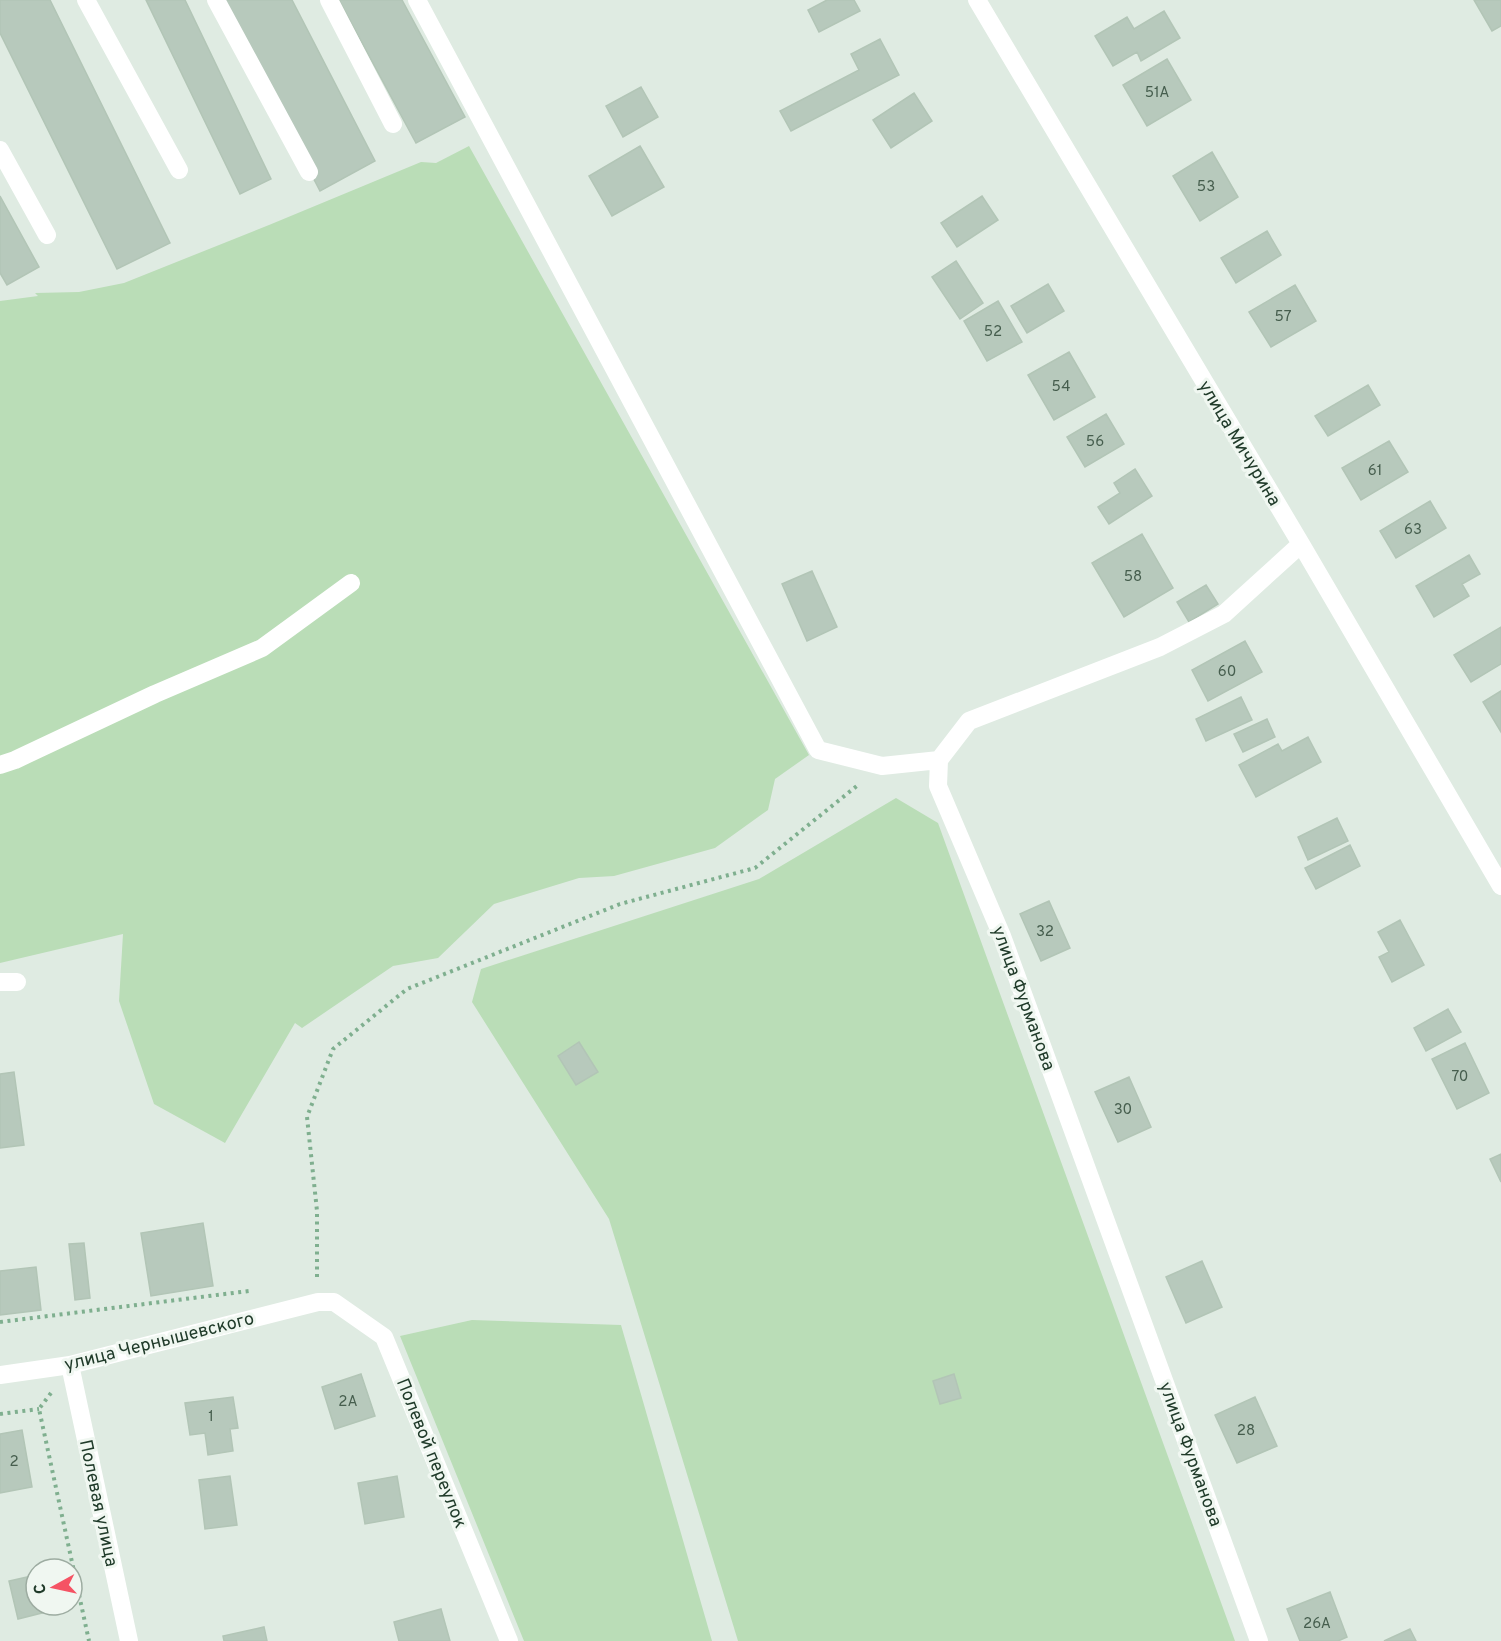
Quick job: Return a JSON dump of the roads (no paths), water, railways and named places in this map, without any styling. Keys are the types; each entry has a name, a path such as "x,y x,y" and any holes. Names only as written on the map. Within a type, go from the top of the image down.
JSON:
{"street":[{"path":"86,0 179,170"},
{"path":"216,0 309,172"},
{"path":"329,0 393,124"},
{"path":"417,0 818,750 882,766 939,760 969,721 1160,647 1224,614 1301,544"},
{"name":"улица Мичурина","path":"977,0 1301,544 1501,886"},
{"path":"0,150 47,235"},
{"path":"0,765 262,648 351,583"},
{"name":"улица Фурманова","path":"939,760 938,786 1002,936 1259,1641"},
{"name":"улица Чернышевского","path":"0,1375 70,1365 318,1302"},
{"name":"Полевой переулок","path":"318,1302 334,1302 384,1337 509,1641"},
{"name":"Полевая улица","path":"70,1365 129,1641"}]}
